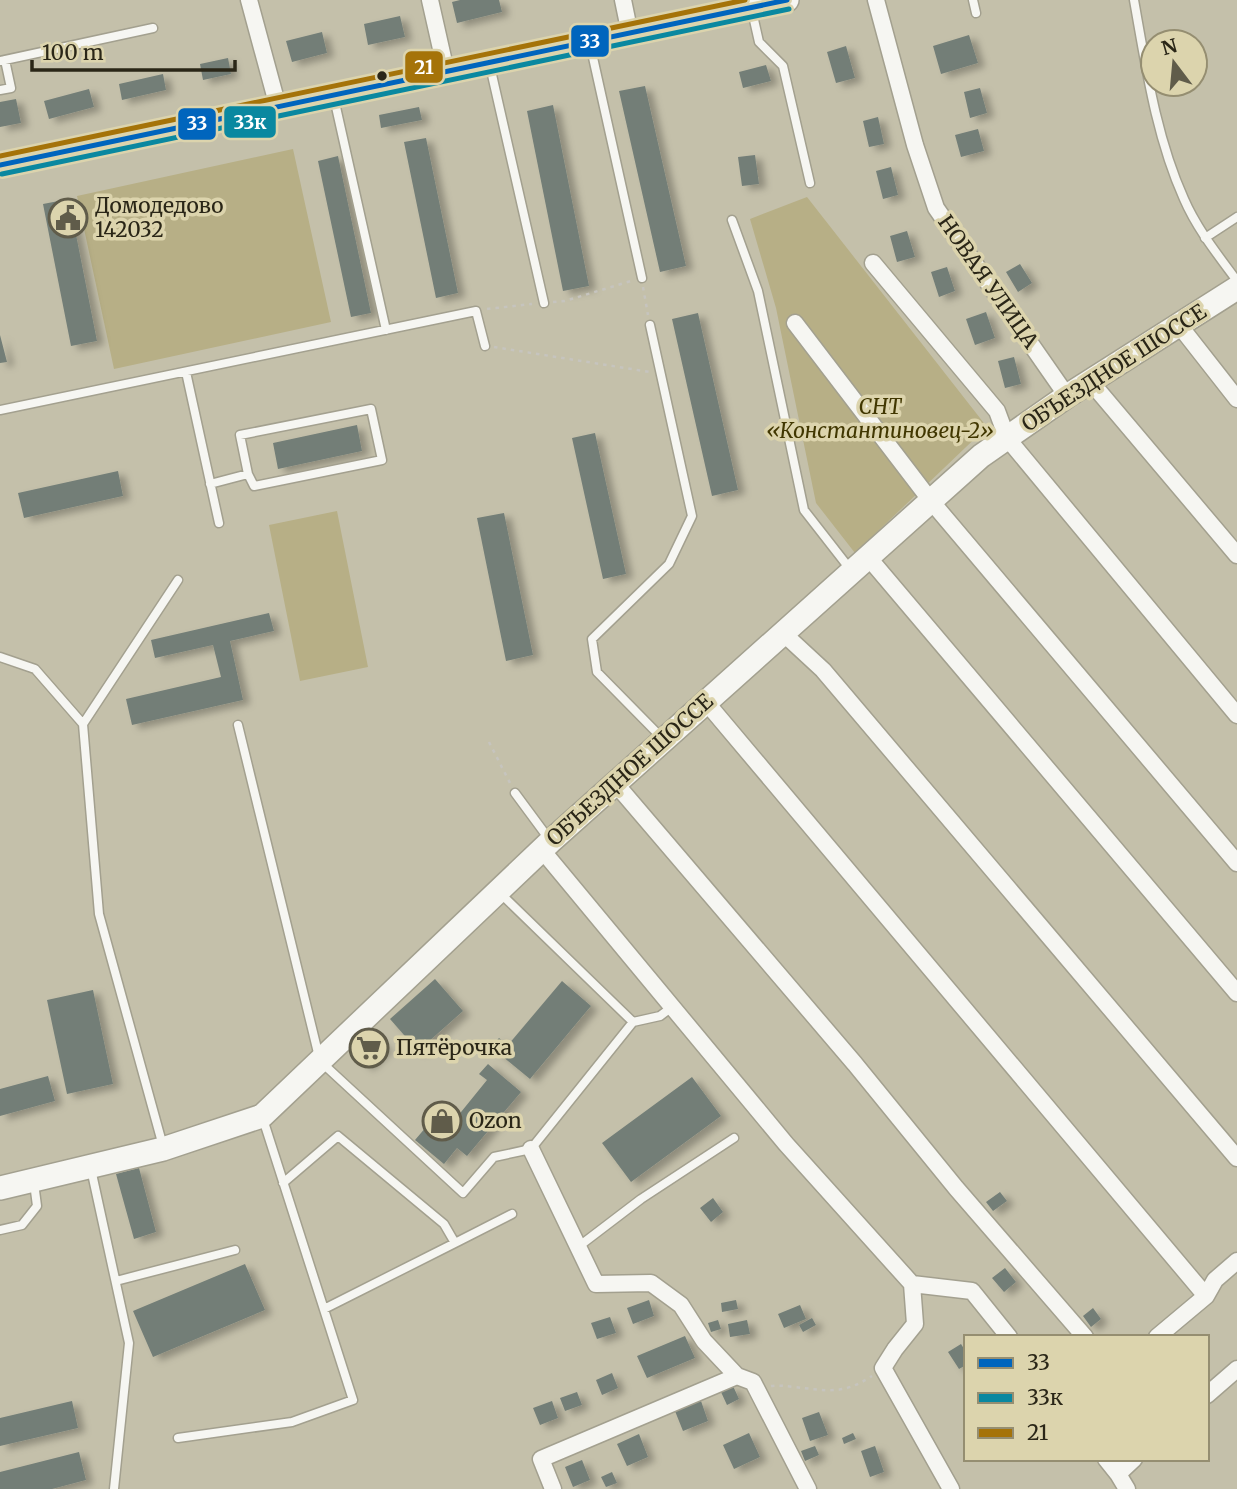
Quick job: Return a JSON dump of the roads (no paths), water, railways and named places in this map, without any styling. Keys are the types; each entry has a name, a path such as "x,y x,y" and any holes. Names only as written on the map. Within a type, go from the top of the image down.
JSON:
{"main road":[{"path":"0,165 446,71 590,44 787,0"},
{"name":"ОБЪЕЗДНОЕ ШОССЕ","path":"0,1188 163,1149 262,1116 546,845 981,456 1067,396 1237,288"}],"street":[{"path":"249,0 278,107"},
{"path":"430,0 446,71"},
{"path":"623,0 630,34"},
{"name":"НОВАЯ УЛИЦА","path":"876,0 915,145 936,208 1067,396"},
{"path":"873,262 997,411 1007,438 1237,715"},
{"path":"795,323 931,500 1237,863"},
{"path":"1179,325 1237,399"},
{"path":"1090,381 1237,555"},
{"path":"860,564 1237,993"},
{"path":"783,633 823,670 1237,1158"},
{"path":"706,702 1206,1296"},
{"path":"615,783 1083,1335"},
{"path":"546,845 672,1007 786,1144 912,1284 915,1324 883,1368 951,1489"},
{"path":"531,1149 596,1284 651,1283 681,1305 704,1341 737,1376 752,1382 808,1489"},
{"path":"1159,1335 1206,1296 1215,1280 1237,1261"},
{"path":"912,1284 972,1291 1007,1335"},
{"path":"1209,1393 1237,1369"},
{"path":"552,1489 541,1459 737,1376"},
{"path":"1108,1461 1127,1489"},
{"path":"1118,1474 1132,1461"}],"lane":[{"path":"973,0 976,13"},
{"path":"1133,0 1155,114 1184,199 1205,238 1237,281"},
{"path":"751,8 759,42 783,66 810,183"},
{"path":"0,90 11,88 2,60 153,28"},
{"path":"590,44 642,278"},
{"path":"489,63 544,303"},
{"path":"333,95 386,330"},
{"path":"1205,238 1237,218"},
{"path":"732,220 758,291 804,510 860,564"},
{"path":"0,410 476,311 485,346"},
{"path":"650,325 692,516 668,564 592,639 597,672 664,740"},
{"path":"186,372 219,523"},
{"path":"371,409 382,460 254,486 248,474 240,435 371,409"},
{"path":"210,484 248,474"},
{"path":"83,724 178,580"},
{"path":"0,657 35,669 83,724 99,914 163,1149"},
{"path":"237,725 320,1060 463,1193 494,1157 531,1149 633,1022 660,1016 672,1007"},
{"path":"515,793 546,845"},
{"path":"498,891 633,1022"},
{"path":"178,1438 292,1422 353,1401 262,1116"},
{"path":"284,1183 338,1136 444,1224 456,1243"},
{"path":"578,1248 641,1199 734,1138"},
{"path":"91,1166 129,1343 114,1489"},
{"path":"0,1230 22,1225 37,1206 33,1180"},
{"path":"324,1309 512,1214"},
{"path":"116,1281 235,1250"}],"place":[{"name":"Домодедово 142032","path":"68,218"},
{"name":"Пятёрочка","path":"369,1048"},
{"name":"Ozon","path":"442,1121"}],"park label":[{"name":"СНТ «Константиновец-2»","path":"880,419"}]}
